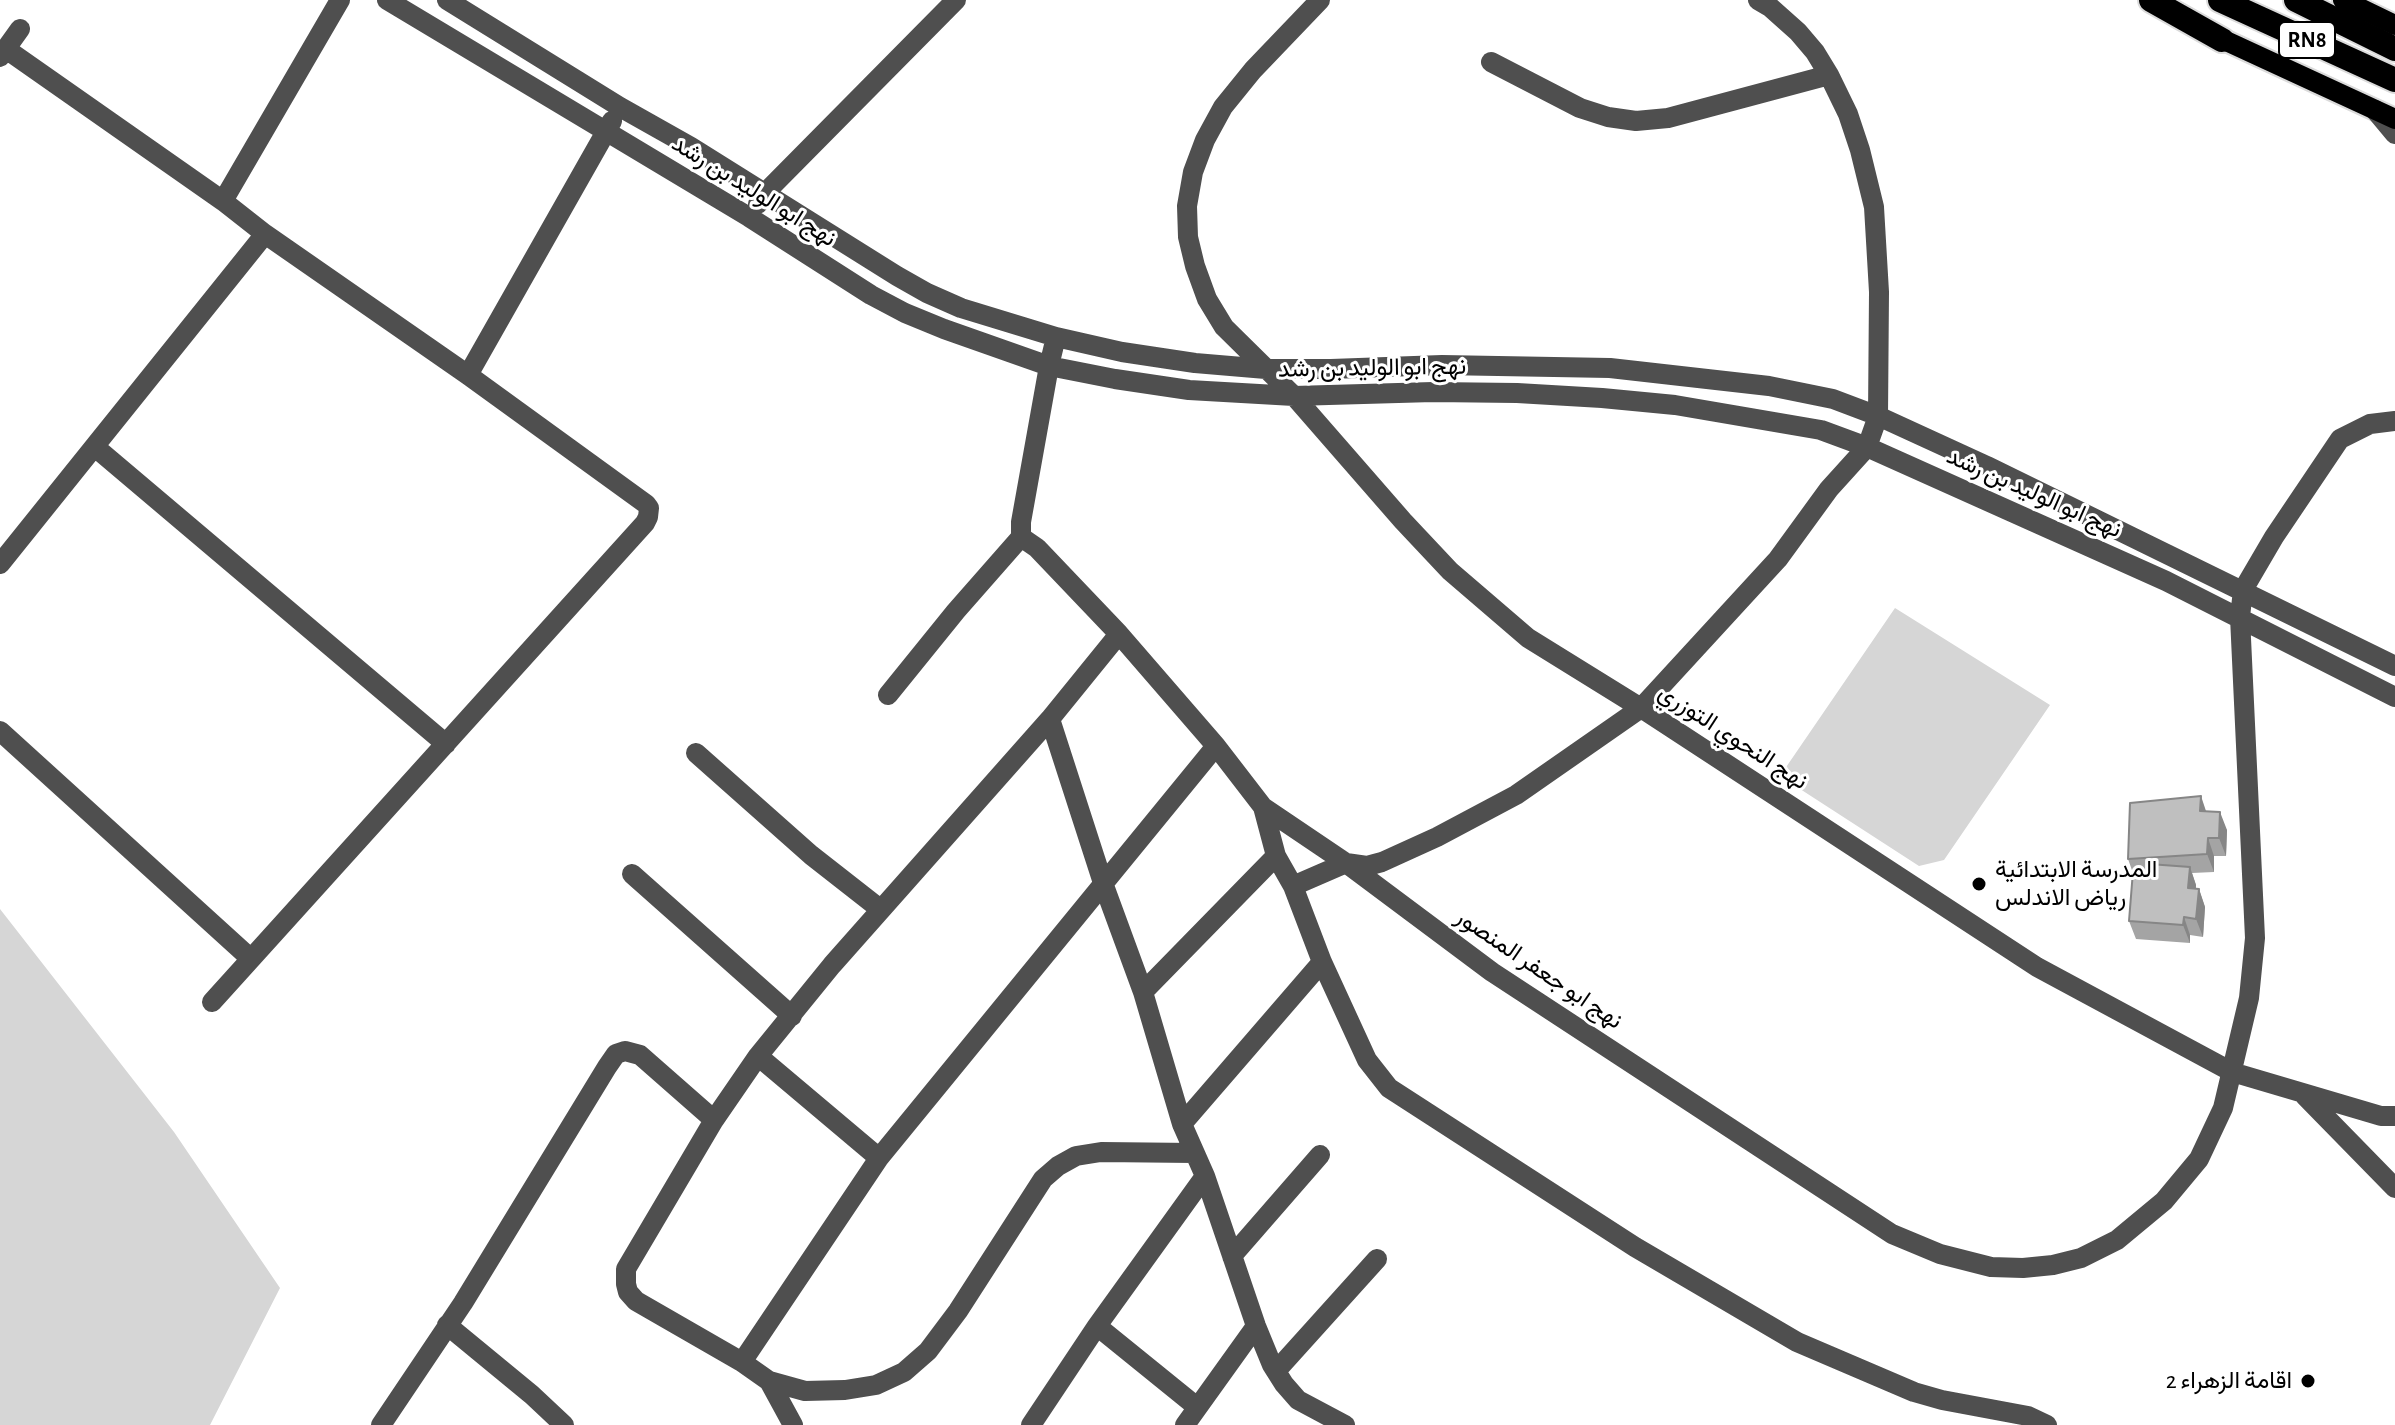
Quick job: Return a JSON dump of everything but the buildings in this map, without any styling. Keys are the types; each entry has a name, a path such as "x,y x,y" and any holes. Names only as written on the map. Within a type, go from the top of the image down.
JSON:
{"highway":[{"path":"2151,0 2222,40"},
{"name":"RN8","path":"2220,0 2395,80"},
{"name":"RN8","path":"2296,0 2395,49"}],"main road":[{"path":"2134,0 2395,119"},
{"path":"2343,0 2395,25"}],"street":[{"path":"223,201 340,0"},
{"name":"نهج ابو الوليد بن رشد","path":"387,0 749,217 871,295 944,329 1049,366 1189,390 1294,396 1475,392 1602,398 1675,405 1821,430 1867,447 2151,574 2395,697"},
{"name":"نهج ابو الوليد بن رشد","path":"447,0 927,293 961,308 1056,337 1122,352 1195,363 1266,369 1513,365 1610,368 1769,386 1833,399 1987,466 2395,666"},
{"name":"نهج النحوي التوزري","path":"1320,0 1285,35 1223,107 1205,140 1193,172 1187,206 1192,252 1207,299 1224,327 1294,396 1450,571 1528,638 1641,708 2037,967 2232,1072 2381,1116 2395,1116"},
{"path":"1293,886 1346,863 1367,866 1382,862 1437,837 1516,795 1641,708 1778,559 1829,489 1867,447 1878,416 1879,292 1874,207 1848,114 1829,75 1798,32 1758,0"},
{"path":"749,217 765,193 949,2"},
{"path":"20,29 3,53 223,201 265,234 468,375 646,504 649,514 645,523 212,1002"},
{"path":"1491,62 1580,108 1608,117 1636,121 1668,118 1829,75"},
{"path":"468,375 620,107"},
{"path":"2375,110 2395,134"},
{"path":"0,564 265,234"},
{"path":"888,695 1021,537 1021,522 1056,337"},
{"path":"2243,590 2274,537 2340,439 2370,424 2395,421"},
{"path":"95,447 446,744"},
{"name":"نهج ابو جعفر المنصور","path":"1021,537 1037,548 1119,634 1216,746 1263,807 1346,863 1492,972 1892,1234 1962,1260 2023,1268 2081,1258 2117,1240 2164,1201 2199,1159 2223,1108 2249,998 2255,938 2240,617 2243,590"},
{"path":"1119,634 1050,719 880,909 758,1056 714,1120 626,1269 626,1284 636,1301 769,1381 805,1391 876,1385 904,1372 928,1351 958,1311 1043,1179 1058,1166 1076,1156 1101,1152 1194,1153"},
{"path":"1050,719 1103,883 1143,992 1182,1124 1205,1176 1256,1326 1284,1384 1298,1400 1335,1423"},
{"path":"0,731 250,958"},
{"path":"742,1362 879,1158 1216,746"},
{"path":"696,753 811,855 880,909"},
{"path":"1263,807 1276,856 1293,886 1322,962 1367,1060 1389,1088 1635,1247 1797,1342 1914,1392 2028,1416 2047,1425"},
{"path":"1143,992 1276,856"},
{"path":"632,874 792,1016"},
{"path":"1182,1124 1322,962"},
{"path":"381,1425 616,1054 625,1051 640,1055 714,1120"},
{"path":"758,1056 879,1158"},
{"path":"2302,1093 2395,1188"},
{"path":"1232,1256 1320,1155"},
{"path":"1031,1425 1097,1326 1205,1176"},
{"path":"1276,1371 1377,1259"},
{"path":"447,1325 564,1425"},
{"path":"1097,1326 1197,1407"},
{"path":"1185,1425 1256,1326"},
{"path":"769,1381 793,1425"}],"shaded area":[{"path":"1895,608 2050,705 1944,860 1919,866 1780,776"},
{"path":"0,909 174,1132 280,1288 210,1425 0,1425"}],"place":[{"name":"المدرسة الابتدائية رياض الاندلس","path":"1979,884"},
{"name":"اقامة الزهراء 2","path":"2308,1381"}]}
